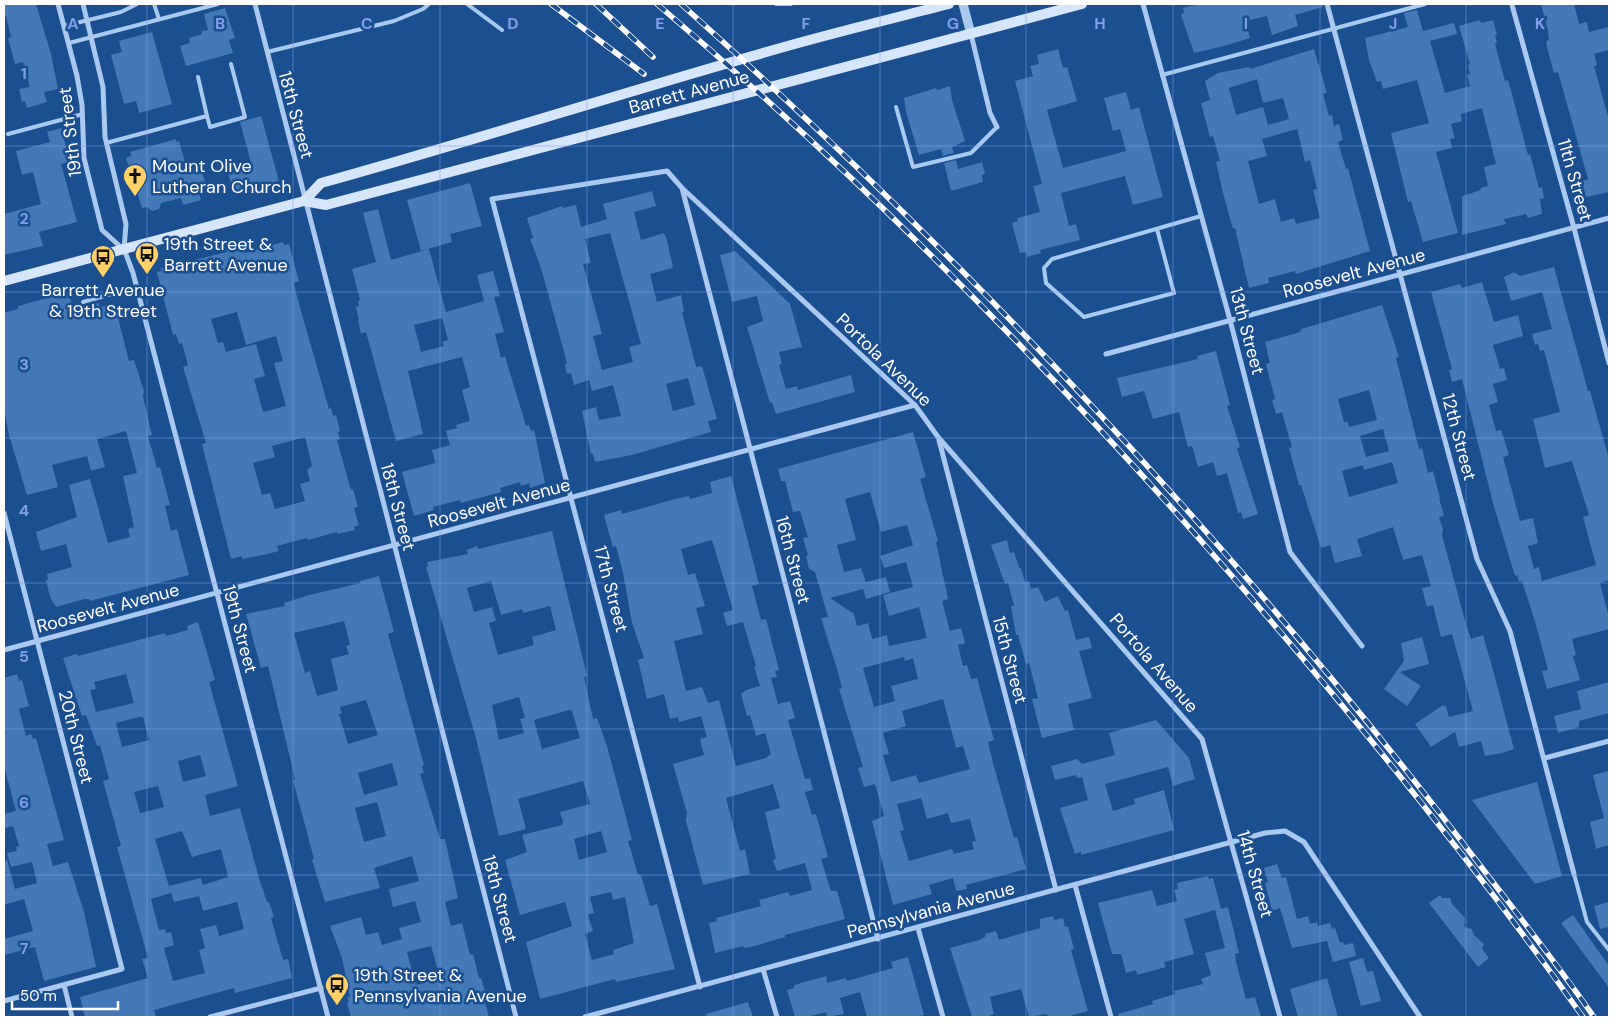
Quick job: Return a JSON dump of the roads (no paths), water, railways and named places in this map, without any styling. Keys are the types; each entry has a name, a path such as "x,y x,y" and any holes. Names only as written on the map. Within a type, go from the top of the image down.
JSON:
{"main road":[{"name":"Barrett Avenue","path":"304,201 321,183 475,140 567,110 765,52 949,4"},
{"name":"Barrett Avenue","path":"4,281 304,201 326,205 1082,4"}],"street":[{"name":"19th Street","path":"58,4 78,76 83,114 84,158 102,230 124,249"},
{"name":"19th Street","path":"82,4 102,87 106,143 126,224 124,249 136,288 328,1017"},
{"name":"18th Street","path":"255,4 304,201 516,1017"},
{"path":"964,4 990,113 997,127"},
{"name":"13th Street","path":"1143,4 1230,320 1290,552 1362,646"},
{"name":"12th Street","path":"1327,4 1402,275 1477,559 1510,631 1545,758 1574,874"},
{"name":"11th Street","path":"1512,6 1574,228 1609,363"},
{"name":"Portola Avenue","path":"492,199 667,170 682,188 915,405 938,437 1202,739"},
{"name":"16th Street","path":"682,188 878,939"},
{"name":"17th Street","path":"492,199 573,498 700,986"},
{"name":"Roosevelt Avenue","path":"1106,354 1609,218"},
{"name":"Roosevelt Avenue","path":"4,650 915,405"},
{"name":"15th Street","path":"938,437 1056,890"},
{"name":"20th Street","path":"4,513 122,969 64,984"},
{"name":"14th Street","path":"1202,739 1280,1017"},
{"path":"1545,758 1609,741"},
{"name":"Pennsylvania Avenue","path":"585,1017 1265,833 1285,831 1304,842 1420,1017"},
{"path":"1075,885 1111,1017"},
{"path":"918,928 943,1017"},
{"path":"763,970 776,1017"},
{"path":"4,1001 64,984 72,1017"},
{"path":"210,1017 321,988"},
{"path":"610,1010 612,1017"}],"lane":[{"path":"64,26 121,12 138,4"},
{"path":"154,4 159,19"},
{"path":"69,43 218,4"},
{"path":"266,52 394,20 423,9 429,4"},
{"path":"468,4 502,30"},
{"path":"776,4 791,4"},
{"path":"1162,74 1425,4"},
{"path":"198,77 210,127 245,117 231,64"},
{"path":"896,107 913,167 971,153 997,127"},
{"path":"8,134 83,114"},
{"path":"106,143 207,116"},
{"path":"1157,229 1174,293 1084,317 1046,283 1044,268 1052,259 1201,216"},
{"path":"83,302 136,288"},
{"path":"1574,874 1586,922 1609,950"}],"railway":[{"path":"551,4 644,74"},
{"path":"596,4 653,57"},
{"path":"657,4 733,70 880,205 1091,419 1225,568 1364,732 1498,901 1583,1017"},
{"path":"681,4 789,103 999,309 1100,415 1199,524 1295,635 1388,748 1538,940 1594,1017"}],"place":[{"name":"Mount Olive Lutheran Church","path":"135,197"},
{"name":"19th Street & Barrett Avenue","path":"147,275"},
{"name":"Barrett Avenue & 19th Street","path":"103,278"},
{"name":"19th Street & Pennsylvania Avenue","path":"337,1006"}]}
